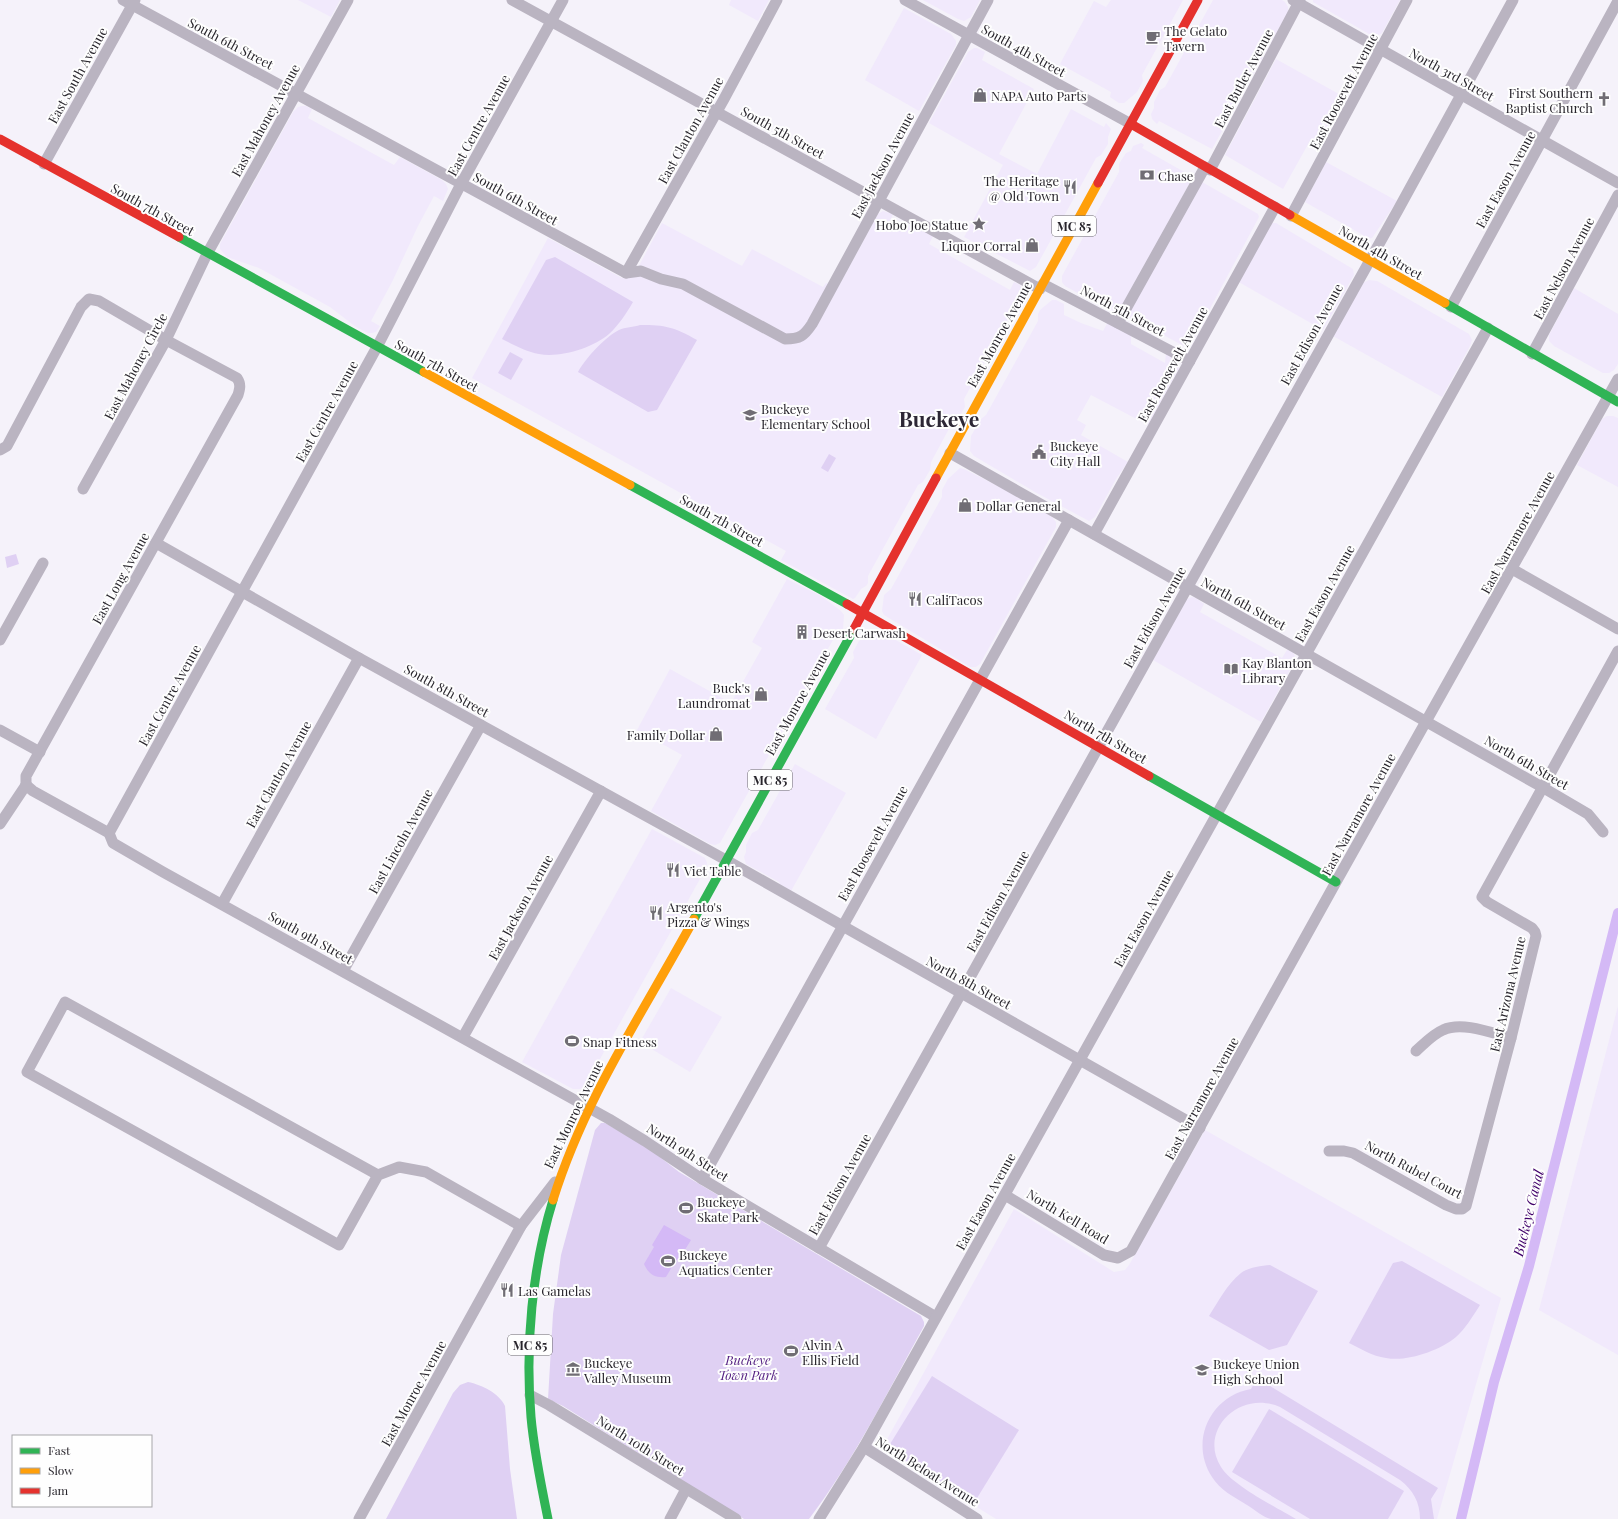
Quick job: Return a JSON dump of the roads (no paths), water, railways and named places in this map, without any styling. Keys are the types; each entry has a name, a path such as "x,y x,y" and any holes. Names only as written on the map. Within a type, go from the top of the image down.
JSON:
{"street":[{"name":"East Mahoney Avenue","path":"207,254 348,0"},
{"name":"South 5th Street","path":"512,0 879,201 1042,286"},
{"name":"East Centre Avenue","path":"109,833 377,347 461,184 563,0"},
{"name":"East Clanton Avenue","path":"626,273 717,112 777,0"},
{"name":"South 4th Street","path":"905,0 968,36 1131,124"},
{"name":"East Jackson Avenue","path":"796,339 806,333 812,324 988,0"},
{"name":"East Monroe Avenue","path":"359,1519 521,1226 562,1172 575,1138 590,1107 863,613 1198,0"},
{"name":"East Roosevelt Avenue","path":"1291,216 1407,0"},
{"name":"East Edison Avenue","path":"819,1248 1398,210 1460,94 1513,0"},
{"name":"North 3rd Street","path":"1297,1 1380,50 1618,183"},
{"name":"East Butler Avenue","path":"1118,323 1208,169 1297,1"},
{"name":"East Eason Avenue","path":"1451,307 1618,1"},
{"name":"South 6th Street","path":"130,2 626,273 641,271 661,279 683,284 785,338 796,339"},
{"name":"East South Avenue","path":"44,164 130,2"},
{"name":"North 4th Street","path":"1131,124 1613,400"},
{"name":"South 7th Street","path":"0,139 863,613"},
{"name":"East Nelson Avenue","path":"1532,354 1618,195"},
{"name":"East Roosevelt Avenue","path":"1094,534 1275,207"},
{"name":"East Mahoney Circle","path":"83,489 166,340 207,254"},
{"name":"North 5th Street","path":"1042,286 1118,323 1190,362"},
{"path":"1,450 7,446 81,307 89,299 99,301 166,340"},
{"name":"East Eason Avenue","path":"819,1519 864,1447 1488,328"},
{"name":"East Long Avenue","path":"0,824 26,785 26,776 238,395 240,383 237,378 166,340"},
{"name":"East Narramore Avenue","path":"1118,1258 1132,1251 1426,721 1512,569 1613,400 1618,379"},
{"name":"North 6th Street","path":"950,453 1542,787 1588,814 1603,832"},
{"name":"East Roosevelt Avenue","path":"702,1180 1068,520"},
{"name":"South 8th Street","path":"156,543 359,658 726,860"},
{"path":"0,640 43,563"},
{"path":"1512,569 1618,629"},
{"name":"North 7th Street","path":"863,613 1336,882"},
{"name":"East Arizona Avenue","path":"1462,1209 1468,1199 1535,941 1535,932 1528,925 1487,902 1482,897 1618,651"},
{"name":"East Clanton Avenue","path":"222,904 359,658"},
{"name":"East Lincoln Avenue","path":"343,971 481,725"},
{"path":"0,730 40,752"},
{"name":"South 9th Street","path":"26,785 33,791 109,833 113,843 590,1107"},
{"name":"East Jackson Avenue","path":"463,1037 601,791"},
{"name":"North 8th Street","path":"726,860 1200,1128"},
{"path":"378,1175 65,1002 27,1072 340,1245 378,1175 399,1167 426,1172 521,1226"},
{"path":"1416,1051 1438,1033 1453,1027 1464,1027 1511,1038"},
{"name":"North 9th Street","path":"590,1107 634,1133 702,1180 936,1317"},
{"name":"North Rubel Court","path":"1329,1152 1344,1151 1353,1153 1446,1205 1456,1209 1462,1209"},
{"name":"MC 85","path":"548,1519 536,1459 530,1395 531,1331 535,1291 546,1232 562,1172"},
{"name":"North Kell Road","path":"1005,1195 1104,1255 1118,1258"},
{"name":"North 10th Street","path":"530,1395 549,1405 736,1519"},
{"name":"North Beloat Avenue","path":"864,1447 977,1519"},
{"path":"670,1519 686,1489"}],"waterway":[{"name":"Buckeye Canal","path":"1461,1519 1494,1382 1529,1266 1618,913"}],"place":[{"name":"The Gelato Tavern","path":"1153,37"},
{"name":"NAPA Auto Parts","path":"980,95"},
{"name":"First Southern Baptist Church","path":"1604,99"},
{"name":"Chase","path":"1147,175"},
{"name":"The Heritage @ Old Town","path":"1070,187"},
{"name":"Hobo Joe Statue","path":"979,224"},
{"name":"Liquor Corral","path":"1032,245"},
{"name":"Buckeye Elementary School","path":"750,415"},
{"name":"Buckeye City Hall","path":"1039,452"},
{"name":"Dollar General","path":"965,505"},
{"name":"CaliTacos","path":"915,599"},
{"name":"Desert Carwash","path":"802,632"},
{"name":"Kay Blanton Library","path":"1231,669"},
{"name":"Buck's Laundromat","path":"761,694"},
{"name":"Family Dollar","path":"716,734"},
{"name":"Viet Table","path":"673,870"},
{"name":"Argento's Pizza & Wings","path":"656,913"},
{"name":"Snap Fitness","path":"572,1041"},
{"name":"Buckeye Skate Park","path":"686,1208"},
{"name":"Buckeye Aquatics Center","path":"668,1261"},
{"name":"Las Gamelas","path":"507,1290"},
{"name":"Alvin A Ellis Field","path":"791,1351"},
{"name":"Buckeye Valley Museum","path":"573,1369"},
{"name":"Buckeye Union High School","path":"1202,1370"}],"district":[{"name":"Buckeye","path":"939,418"}],"park label":[{"name":"Buckeye Town Park","path":"748,1366"}]}
